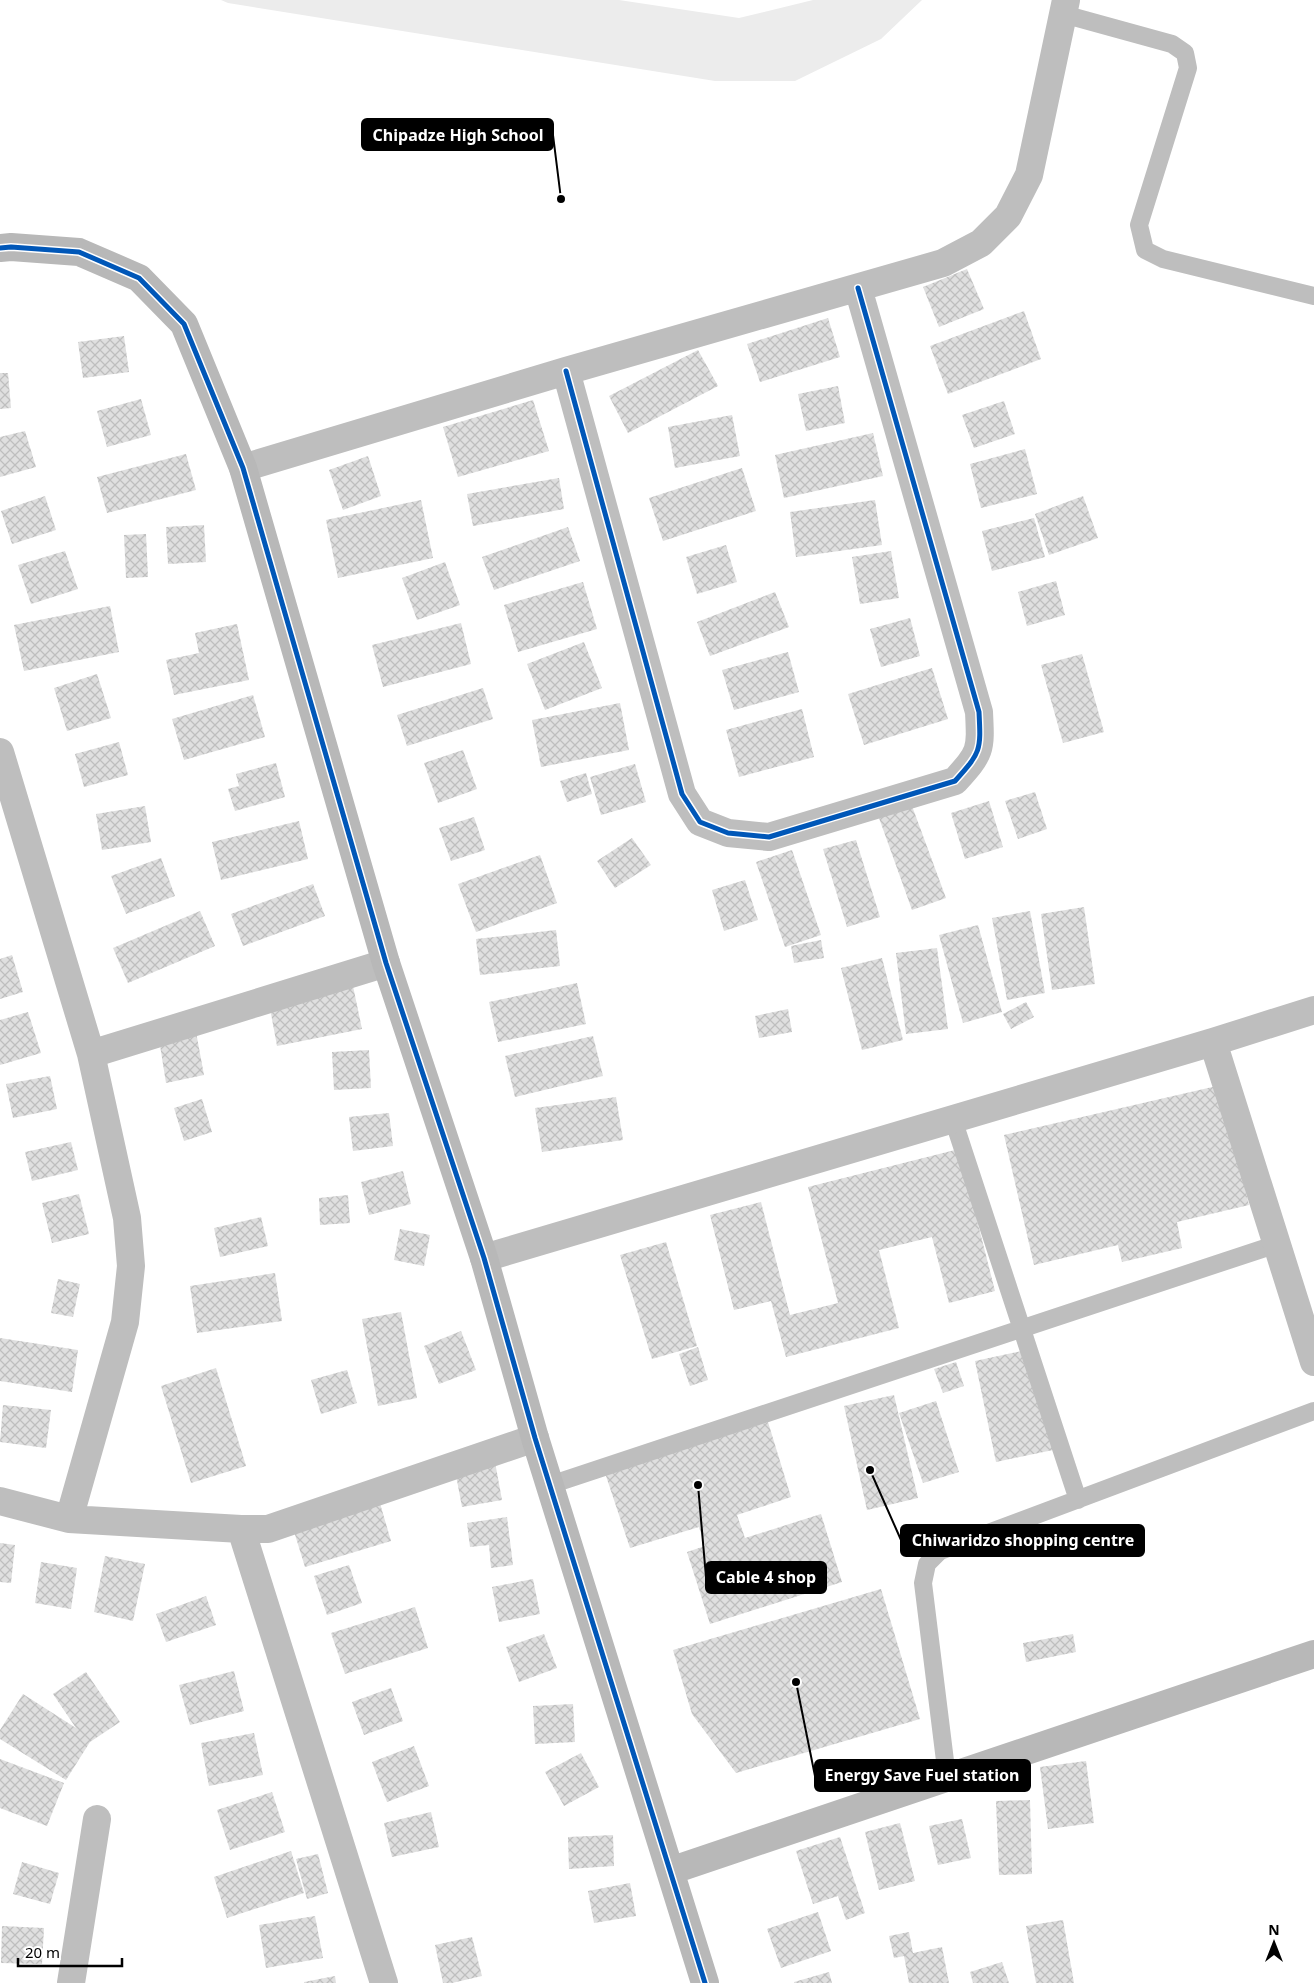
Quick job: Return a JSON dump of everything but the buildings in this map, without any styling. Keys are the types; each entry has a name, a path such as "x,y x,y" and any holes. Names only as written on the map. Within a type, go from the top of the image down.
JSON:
{"street":[{"path":"243,468 566,371 943,263 981,243 1008,216 1029,175 1065,7"},
{"path":"0,248 10,247 79,252 139,278 184,324 243,468 386,963 484,1258 550,1485 705,1983"},
{"path":"566,371 682,794 700,822 728,833 769,837 955,781 975,759 981,742 979,712 858,288"},
{"path":"0,752 91,1054 127,1218 131,1266 125,1322 69,1518"},
{"path":"91,1054 386,963"},
{"path":"484,1258 1214,1042 1314,1010"},
{"path":"1214,1042 1314,1362"},
{"path":"0,1501 69,1518 240,1529 268,1529 536,1438"},
{"path":"240,1529 384,1983"},
{"path":"670,1871 1314,1654"},
{"path":"71,1983 97,1819"}],"lane":[{"path":"1065,7 1172,44 1185,53 1188,68 1139,225 1145,250 1163,259 1314,296"},
{"path":"953,1119 1020,1329 1078,1500"},
{"path":"550,1485 1277,1244"},
{"path":"947,1778 924,1583 927,1564 940,1551 1314,1411"}],"shaded area":[{"path":"221,0 619,0 739,18 813,0 922,0 881,39 795,81 715,81 228,3"}],"cycle path":[{"path":"0,248 11,247 79,252 139,278 184,324 243,468 386,963 484,1258 535,1438 705,1983"},
{"path":"566,371 682,794 700,822 728,833 769,837 955,781 975,757 979,743 979,712 858,288"}],"place":[{"name":"Chipadze High School","path":"561,199"},
{"name":"Chiwaridzo shopping centre","path":"870,1470"},
{"name":"Cable 4 shop","path":"698,1485"},
{"name":"Energy Save Fuel station","path":"796,1682"}]}
